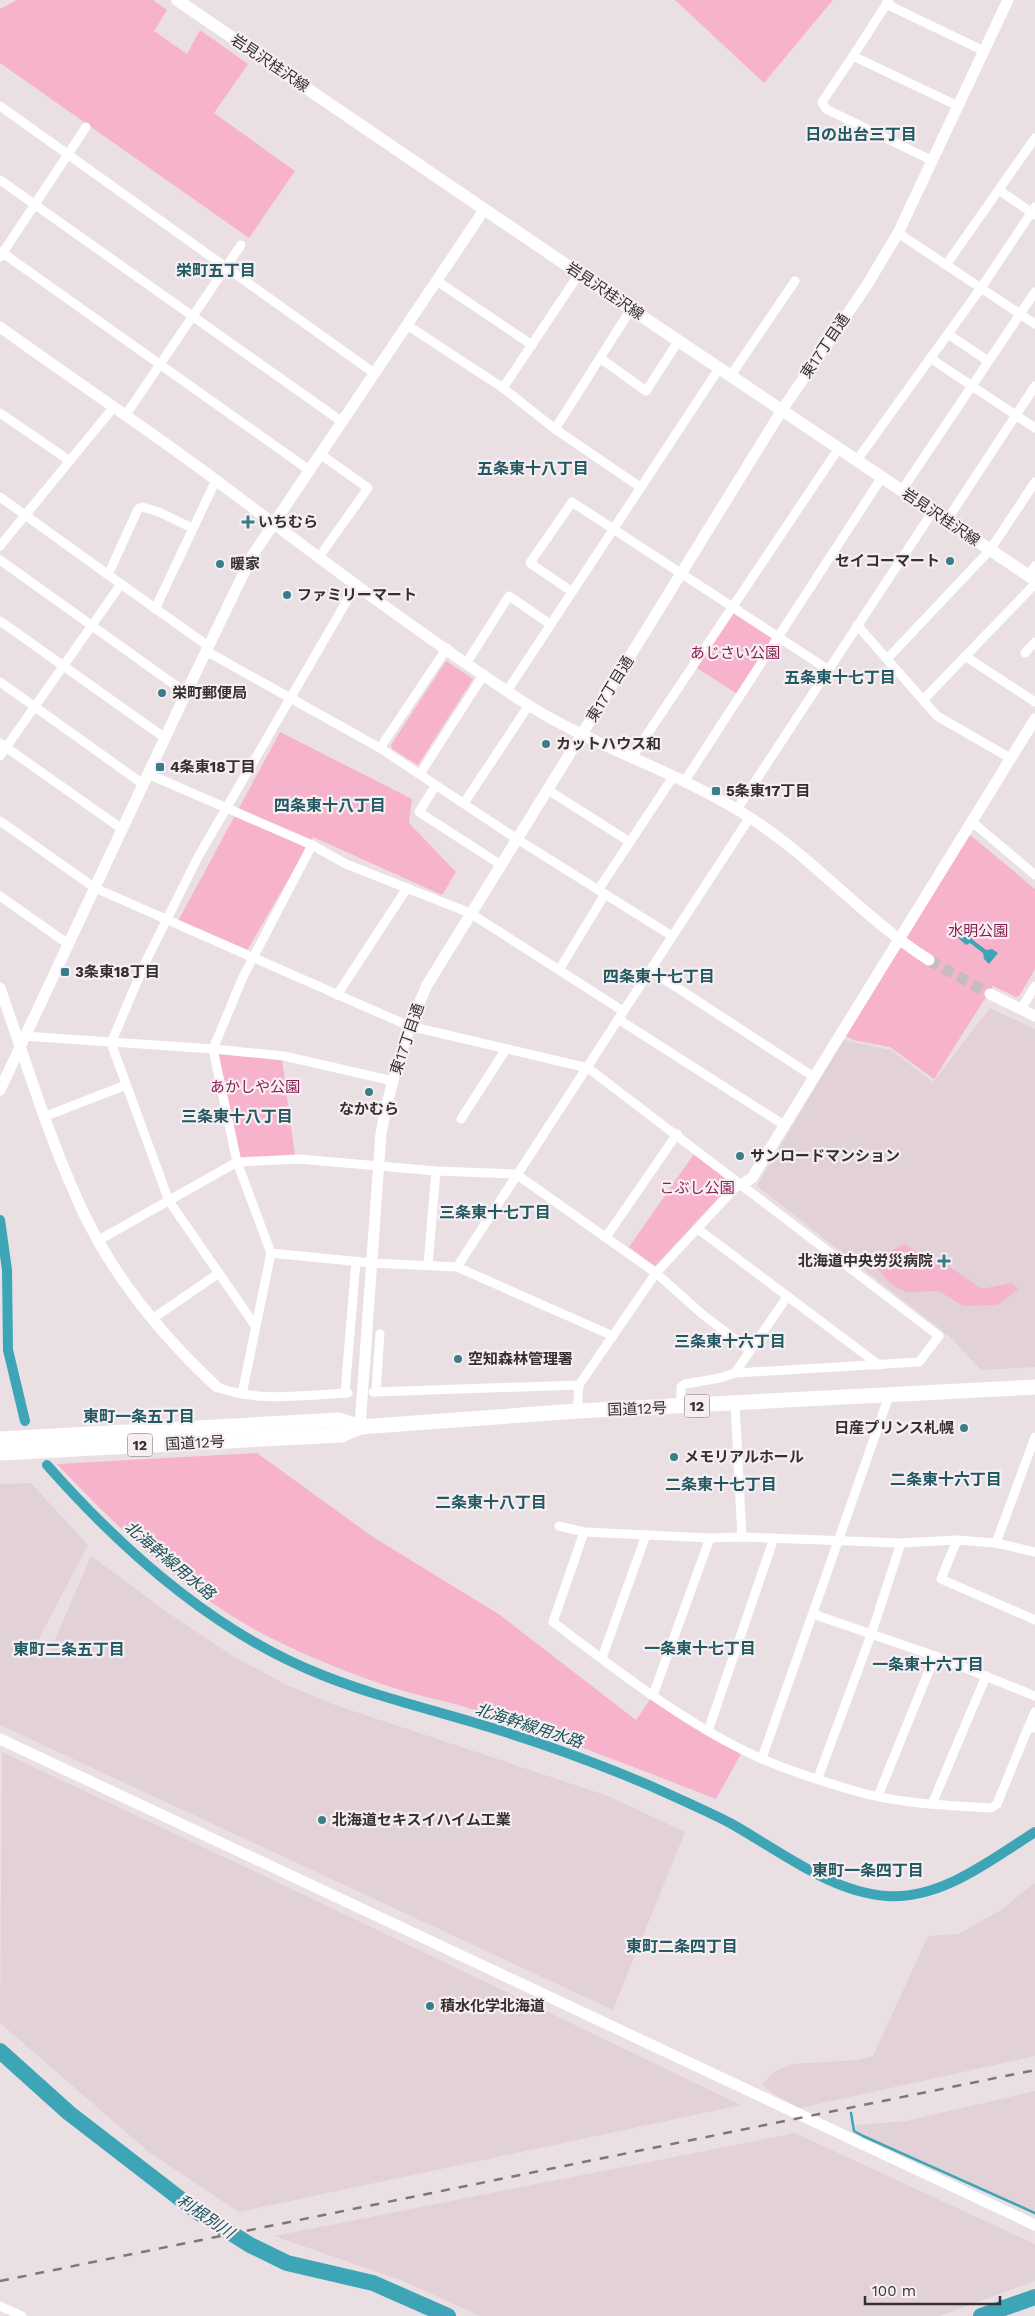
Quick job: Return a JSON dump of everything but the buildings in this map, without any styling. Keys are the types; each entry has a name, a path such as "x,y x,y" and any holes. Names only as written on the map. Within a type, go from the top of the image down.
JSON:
{"highway":[{"name":"国道12号","path":"0,1439 30,1444 49,1450 231,1441 342,1434 360,1427 577,1411 1035,1387"},
{"name":"国道12号","path":"0,1453 30,1444 42,1436 241,1427 339,1420 360,1427"}],"main road":[{"name":"岩見沢桂沢線","path":"177,0 631,309 990,550 1033,576"}],"street":[{"name":"東17丁目通","path":"360,1427 381,1133 393,1081 409,1026 427,985 782,410 867,285 898,233 1007,0"},
{"path":"933,160 826,109 822,102 888,2 984,51"},
{"path":"853,56 958,106"},
{"path":"0,106 374,373"},
{"path":"86,127 1,254 309,470"},
{"path":"946,265 1033,144"},
{"path":"0,180 341,422"},
{"path":"857,460 1034,211 999,190"},
{"path":"0,1090 243,573 272,524 484,210"},
{"path":"898,233 1035,324"},
{"path":"126,416 241,245"},
{"path":"503,388 579,274"},
{"path":"437,281 532,345"},
{"path":"732,375 795,281"},
{"path":"902,490 1035,292"},
{"path":"555,429 631,309"},
{"path":"407,325 503,388 555,429 640,486"},
{"path":"0,328 216,480 272,524 356,584 529,705 582,734 678,779 750,817 790,846 898,939 929,960"},
{"path":"948,334 988,361"},
{"path":"600,358 646,390 679,340"},
{"path":"930,358 1035,428"},
{"path":"507,690 720,367"},
{"path":"947,520 1035,386"},
{"path":"0,546 113,408"},
{"path":"0,413 70,461"},
{"path":"632,757 840,448"},
{"path":"319,557 368,488 320,454"},
{"path":"559,970 630,842 678,779 778,637 882,477"},
{"path":"155,609 216,480"},
{"path":"886,659 990,550 1035,482"},
{"path":"0,497 207,648 290,698 380,748 517,839 672,936"},
{"path":"571,591 530,563 572,502 827,669"},
{"path":"108,575 138,510 142,507 159,512 192,528"},
{"path":"737,809 827,669 933,511"},
{"path":"0,560 93,624 186,693"},
{"path":"923,700 965,656 1033,576"},
{"path":"0,756 3,745 35,707 121,584"},
{"path":"256,1328 170,1201 111,1043 146,961 198,857 356,584"},
{"path":"468,662 509,596 550,624"},
{"path":"0,621 165,738"},
{"path":"857,625 937,716 1010,758"},
{"path":"1025,653 1035,642"},
{"path":"380,748 447,648"},
{"path":"965,656 1035,702"},
{"path":"420,774 484,674"},
{"path":"0,682 146,779 227,807 312,845 346,864 470,913 559,970 621,1015 784,1125"},
{"path":"464,803 529,705"},
{"path":"577,1411 579,1385 656,1273 734,1189 752,1178 1035,719"},
{"path":"3,745 122,829"},
{"path":"436,785 419,812 501,865"},
{"path":"548,790 630,842"},
{"path":"458,1267 516,1174 588,1068 750,817"},
{"path":"0,821 94,888 409,1026 588,1068 677,1134 939,1336 919,1362 735,1373 720,1378 685,1384 681,1386 680,1407"},
{"path":"971,822 1035,874"},
{"path":"242,1394 270,1253 237,1162 213,1049 253,958 312,845"},
{"path":"337,995 407,888"},
{"path":"0,896 68,944"},
{"path":"650,970 814,1077"},
{"path":"1021,1009 1035,986"},
{"path":"0,988 22,1041 67,1175 99,1240 124,1282 152,1319 188,1360 217,1387 242,1394 269,1396 346,1393 356,1261"},
{"path":"990,994 1035,1016"},
{"path":"22,1041 111,1043 213,1049 284,1056 393,1081"},
{"path":"462,1119 506,1049"},
{"path":"46,1116 126,1085"},
{"path":"606,1237 677,1134"},
{"path":"99,1240 237,1162 299,1159 436,1171 516,1174 656,1273 702,1314 749,1350"},
{"path":"428,1265 436,1171"},
{"path":"698,1229 879,1365"},
{"path":"270,1253 371,1263 458,1267 613,1336"},
{"path":"152,1319 219,1273"},
{"path":"735,1373 749,1350 788,1298"},
{"path":"380,1334 374,1392 579,1385"},
{"path":"762,1758 888,1396"},
{"path":"735,1404 742,1537"},
{"path":"996,1543 1035,1437"},
{"path":"558,1526 584,1532 710,1538 742,1537 901,1543 957,1540 996,1543 1035,1552"},
{"path":"584,1532 552,1622 653,1696 708,1731 762,1758 818,1778 878,1796 932,1804 991,1808 997,1804 1032,1728 1035,1712"},
{"path":"602,1658 646,1535"},
{"path":"653,1696 710,1538"},
{"path":"708,1731 774,1538"},
{"path":"957,1540 941,1580 1035,1620"},
{"path":"818,1778 871,1635 901,1543"},
{"path":"813,1614 935,1656 1035,1696"},
{"path":"878,1796 935,1656"},
{"path":"932,1804 986,1676"},
{"path":"0,1739 1035,2225"},
{"path":"0,2306 22,2316"}],"shaded area":[{"name":"北海道中央労災病院","path":"990,1008 1035,1029 1035,1367 981,1370 949,1336 757,1186 843,1040 891,1050 933,1082"},
{"path":"31,1483 88,1545 35,1646 49,1653 91,1556 164,1610 233,1656 285,1684 332,1704 608,1796 685,1832 613,2010 0,1725 0,1484"},
{"path":"2,1752 741,2105 239,2212 150,2153 0,2023"},
{"path":"1035,1883 1035,2056 800,2108 777,2096 762,2085 774,2072 791,2064 858,2060 873,2056 928,1936 959,1934 1001,1910"},
{"path":"1035,2091 1035,2215 851,2130 857,2125 906,2121"},
{"path":"795,2133 1035,2244 1035,2281 939,2316 480,2316 403,2281 274,2236"}],"green space":[{"path":"17,0 153,0 167,10 154,31 187,54 200,30 248,64 214,113 295,171 249,238 0,63 0,9"},
{"path":"675,0 833,0 764,83"},
{"name":"あじさい公園","path":"733,613 773,639 737,694 697,668"},
{"path":"446,661 473,679 418,765 392,749 391,745"},
{"path":"280,732 412,799 409,823 456,872 442,895 313,837 245,954 178,921"},
{"name":"水明公園","path":"969,834 1035,889 1035,969 1020,995 1016,997 993,986 934,1079 890,1047 853,1040 846,1036"},
{"name":"あかしや公園","path":"217,1053 282,1059 295,1156 240,1159"},
{"name":"こぶし公園","path":"694,1154 732,1183 655,1266 629,1247"},
{"path":"904,1244 931,1260 944,1263 982,1289 1011,1283 1018,1289 997,1305 963,1306 939,1291 906,1292 893,1286 876,1267 877,1258"},
{"path":"257,1453 373,1537 500,1615 636,1720 651,1698 739,1752 741,1754 716,1799 506,1720 399,1690 352,1673 316,1659 264,1634 220,1608 170,1571 100,1509 57,1464"}],"water":[{"path":"962,927 975,935 973,940 986,950 992,949 998,953 989,964 984,959 983,953 970,943 966,945 955,935"}],"waterway":[{"name":"北海幹線用水路","path":"0,1220 7,1270 8,1350 25,1421"},
{"name":"北海幹線用水路","path":"47,1465 107,1528 172,1586 208,1613 244,1636 283,1657 343,1683 531,1740 593,1762 730,1823 806,1868 845,1887 887,1896 907,1896 927,1891 965,1876 1035,1832"},
{"name":"利根別川","path":"0,2051 69,2113 196,2211 250,2245 287,2263 373,2283 448,2316"},
{"path":"851,2113 854,2131 863,2136 1035,2213"},
{"name":"利根別川","path":"981,2316 1035,2297"}],"tunnel":[{"path":"929,960 990,994"}],"railway":[{"path":"0,2281 1035,2070"}],"place":[{"name":"いちむら","path":"248,522"},
{"name":"セイコーマート","path":"950,561"},
{"name":"暖家","path":"220,564"},
{"name":"ファミリーマート","path":"287,595"},
{"name":"栄町郵便局","path":"162,693"},
{"name":"カットハウス和","path":"546,744"},
{"name":"4条東18丁目","path":"160,767"},
{"name":"5条東17丁目","path":"716,791"},
{"name":"3条東18丁目","path":"65,972"},
{"name":"なかむら","path":"369,1092"},
{"name":"サンロードマンション","path":"740,1156"},
{"name":"北海道中央労災病院","path":"944,1261"},
{"name":"空知森林管理署","path":"458,1359"},
{"name":"日産プリンス札幌","path":"964,1428"},
{"name":"メモリアルホール","path":"674,1457"},
{"name":"北海道セキスイハイム工業","path":"322,1820"},
{"name":"積水化学北海道","path":"430,2006"}],"district":[{"name":"日の出台三丁目","path":"861,134"},
{"name":"栄町五丁目","path":"216,270"},
{"name":"五条東十八丁目","path":"533,468"},
{"name":"五条東十七丁目","path":"840,677"},
{"name":"四条東十八丁目","path":"330,805"},
{"name":"四条東十七丁目","path":"659,976"},
{"name":"三条東十八丁目","path":"237,1116"},
{"name":"三条東十七丁目","path":"495,1212"},
{"name":"三条東十六丁目","path":"730,1341"},
{"name":"東町一条五丁目","path":"139,1416"},
{"name":"二条東十六丁目","path":"946,1479"},
{"name":"二条東十七丁目","path":"721,1484"},
{"name":"二条東十八丁目","path":"491,1502"},
{"name":"一条東十七丁目","path":"700,1648"},
{"name":"東町二条五丁目","path":"69,1649"},
{"name":"一条東十六丁目","path":"928,1664"},
{"name":"東町一条四丁目","path":"868,1870"},
{"name":"東町二条四丁目","path":"682,1946"}]}
